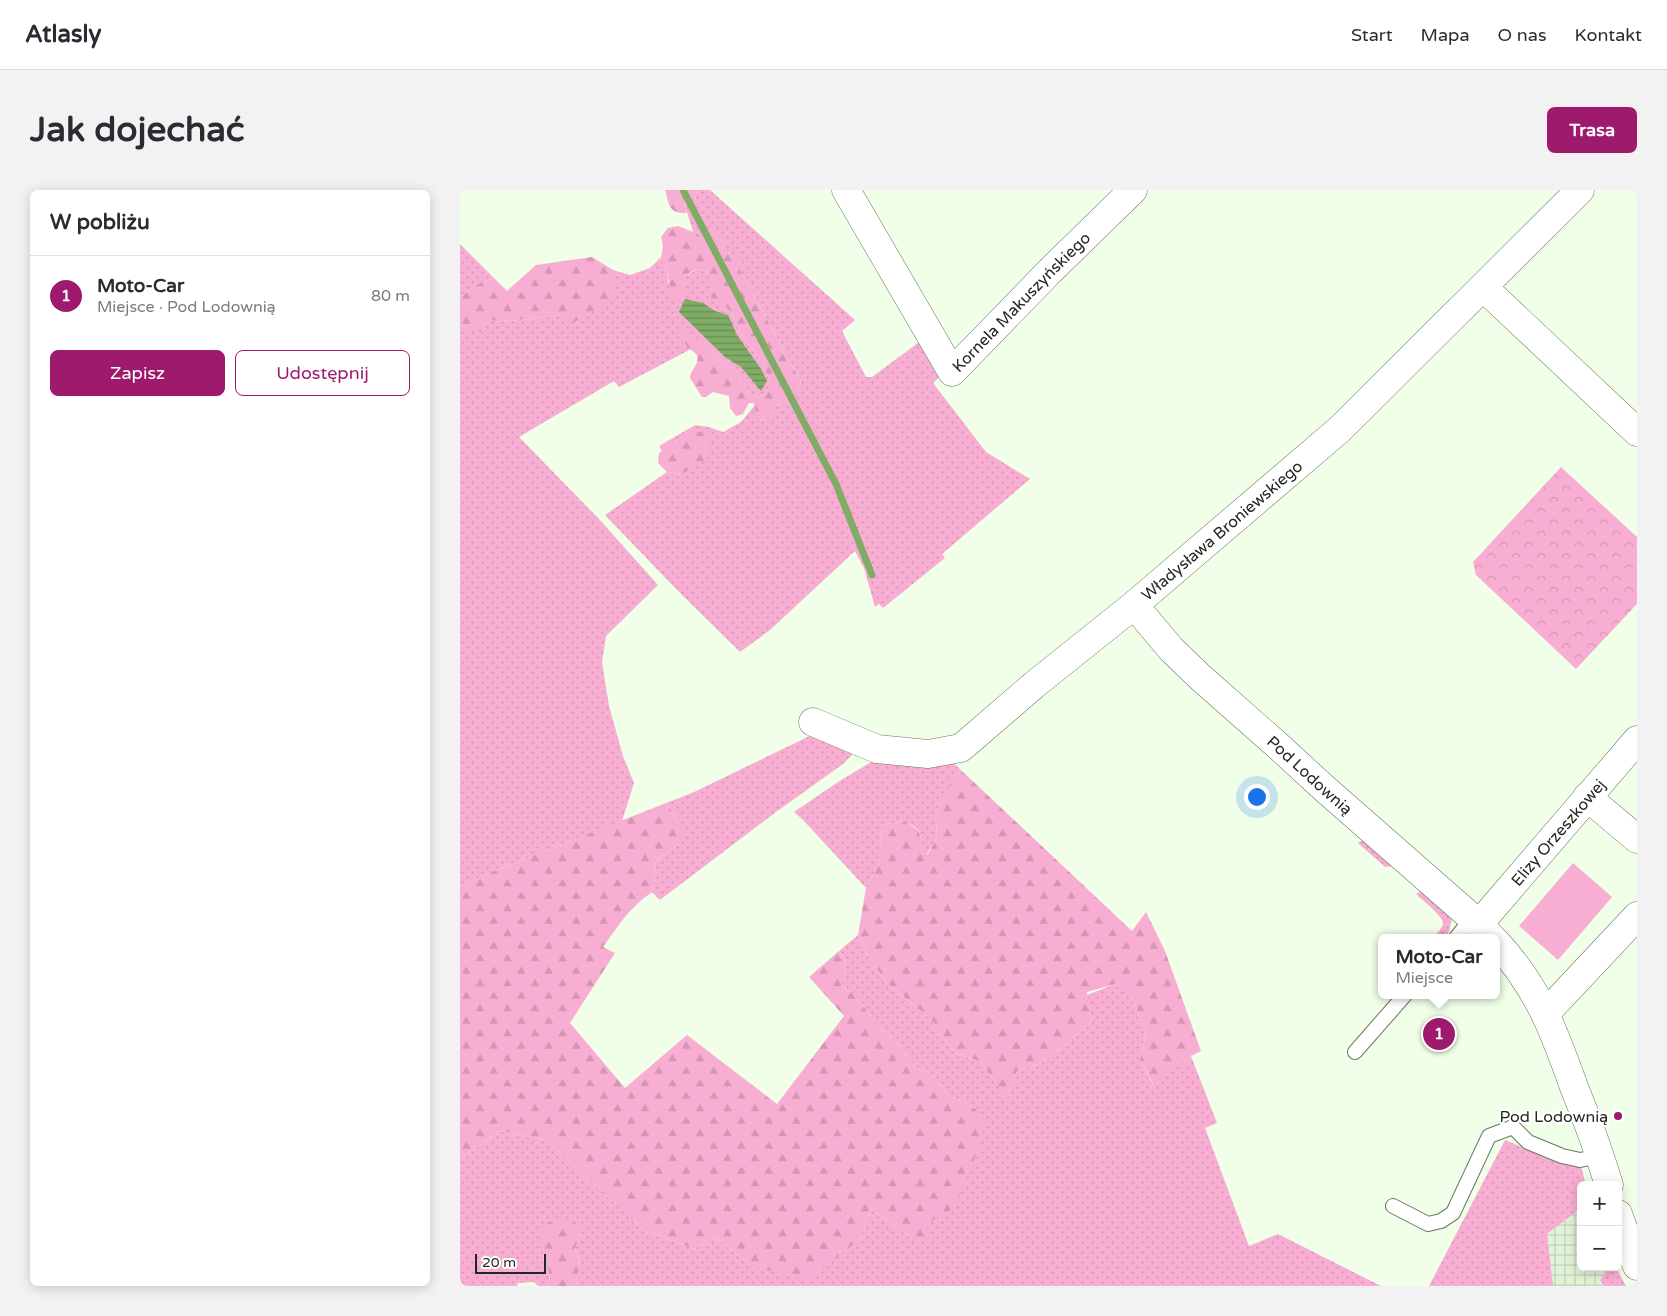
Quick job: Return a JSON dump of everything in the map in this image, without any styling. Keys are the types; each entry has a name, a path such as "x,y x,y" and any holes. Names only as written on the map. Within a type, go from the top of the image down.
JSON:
{"street":[{"name":"Kornela Makuszyńskiego","path":"846,190 952,372 1050,271 1133,190"},
{"name":"Władysława Broniewskiego","path":"813,722 877,750 928,754 961,748 1034,685 1134,605 1340,429 1580,190"},
{"path":"1483,287 1637,432"},
{"name":"Pod Lodownią","path":"1134,605 1200,677 1276,744 1479,932"},
{"name":"Elizy Orzeszkowej","path":"1479,932 1587,797 1637,740"},
{"path":"1587,797 1637,839"},
{"path":"1546,1013 1637,916"},
{"name":"Pod Lodownią","path":"1500,953 1529,982 1546,1013 1608,1181"},
{"path":"1622,1225 1636,1263"}],"lane":[{"path":"1355,1052 1401,999"},
{"path":"1393,1206 1428,1224 1441,1222 1453,1213 1488,1136 1513,1126 1528,1142 1562,1156 1580,1160 1600,1156"}],"shaded area":[{"path":"685,299 703,303 715,311 728,315 737,335 761,369 767,381 761,391 741,367 725,357 679,312"},
{"path":"1577,1211 1577,1271 1607,1271 1600,1280 1604,1286 1553,1286 1546,1234"}],"green space":[{"path":"665,190 697,190 695,201 684,202 687,213 681,213 671,208"},
{"path":"697,190 710,190 855,320 842,331 866,377 872,377 922,340 942,374 933,383 986,452 1030,479 942,554 945,558 883,608 879,604 875,607 864,568 855,551 770,630 740,652 605,515 667,472 682,474 681,437 662,451 659,446 695,425 723,432 741,422 755,405 759,419 764,420 772,416 776,406 794,397 801,382 740,270 743,264 726,250 701,239 698,234 693,232 684,202 695,201"},
{"path":"678,226 698,234 701,238 715,229 729,253 738,257 743,264 740,270 801,382 794,397 776,406 772,416 764,420 755,416 755,405 753,403 749,403 743,414 736,416 730,408 729,396 713,392 706,397 702,397 690,378 698,358 681,340 678,328 684,328 693,338 704,342 726,365 733,368 748,391 757,397 765,394 770,385 762,362 740,332 732,314 726,307 713,302 709,290 709,275 704,269 698,269 685,277 685,291 680,298 676,300 671,293 667,272 661,257 663,246 661,237 668,228"},
{"path":"460,244 494,278 475,285 460,298"},
{"path":"592,257 613,270 613,298 595,311 574,322 560,315 501,322 490,320 483,332 467,329 460,325 460,298 475,285 494,278 507,291 536,265"},
{"path":"661,257 667,272 668,283 683,278 696,270 704,269 709,275 713,301 726,307 732,314 740,332 762,362 770,385 765,394 757,397 748,391 733,368 726,365 704,342 681,339 691,349 619,387 614,381 519,437 599,519 658,585 606,636 602,662 609,706 623,756 634,783 622,821 489,873 460,887 460,325 467,329 490,320 501,322 560,315 613,298 613,270 630,275 650,268"},
{"path":"694,430 710,435 711,455 682,474 667,472 658,463 659,453"},
{"path":"1561,467 1637,537 1637,604 1576,669 1476,575 1473,562"},
{"path":"820,731 851,741 852,755 843,764 660,900 652,892 656,861 678,844 678,819 666,803 692,793"},
{"path":"886,753 944,754 963,772 954,778 937,811 936,840 926,855 918,829 905,821 881,825 882,858 866,888 794,812 838,782"},
{"path":"963,772 1132,931 1146,912 1165,951 1201,1051 1191,1056 1154,1086 1140,1060 1146,1032 1131,996 1115,984 1087,992 1092,1022 1041,1063 1017,1071 1007,1099 981,1062 954,1052 932,1020 887,983 870,959 858,935 866,888 882,858 881,825 905,821 918,830 927,855 936,840 937,811 953,778"},
{"path":"666,803 687,832 678,844 656,861 652,892 630,911 603,947 615,953 570,1023 625,1088 687,1035 777,1104 844,1016 809,977 839,951 846,964 841,986 849,990 857,998 879,1027 918,1069 932,1073 949,1096 974,1108 984,1118 981,1144 954,1208 926,1224 931,1236 921,1242 910,1237 871,1209 860,1239 808,1280 751,1266 715,1237 694,1249 644,1230 546,1140 500,1131 460,1159 460,887 489,873"},
{"path":"1365,841 1394,866 1385,867 1358,843"},
{"path":"1573,863 1612,897 1558,960 1519,926"},
{"path":"1421,891 1449,916 1452,920 1448,934 1436,934 1443,925 1442,920 1416,894"},
{"path":"858,935 870,959 887,983 932,1020 954,1052 981,1062 1007,1098 1017,1071 1041,1063 1092,1022 1087,995 1115,984 1131,996 1146,1032 1140,1060 1153,1085 1191,1056 1217,1123 1205,1128 1249,1246 1278,1234 1381,1286 577,1286 580,1259 575,1249 582,1230 544,1249 543,1266 548,1268 550,1278 547,1286 538,1286 534,1282 518,1283 517,1286 460,1286 460,1159 500,1131 546,1140 644,1230 694,1249 715,1237 751,1266 860,1239 871,1209 910,1237 926,1224 974,1108 949,1096 932,1073 918,1069 879,1027 857,998 849,990 841,986 846,964 839,951"},
{"path":"1505,1140 1563,1164 1581,1166 1585,1181 1577,1181 1577,1211 1547,1234 1553,1286 1429,1286"},
{"path":"573,1220 582,1230 575,1249 580,1259 577,1286 547,1286 550,1278 548,1268 543,1266 544,1249 537,1241 548,1222"},
{"path":"1607,1271 1618,1271 1626,1286 1604,1286 1600,1280"}],"waterway":[{"path":"683,190 836,484 872,575"}],"place":[{"name":"Moto-Car","path":"1439,1034"},
{"name":"Pod Lodownią","path":"1618,1116"}]}
